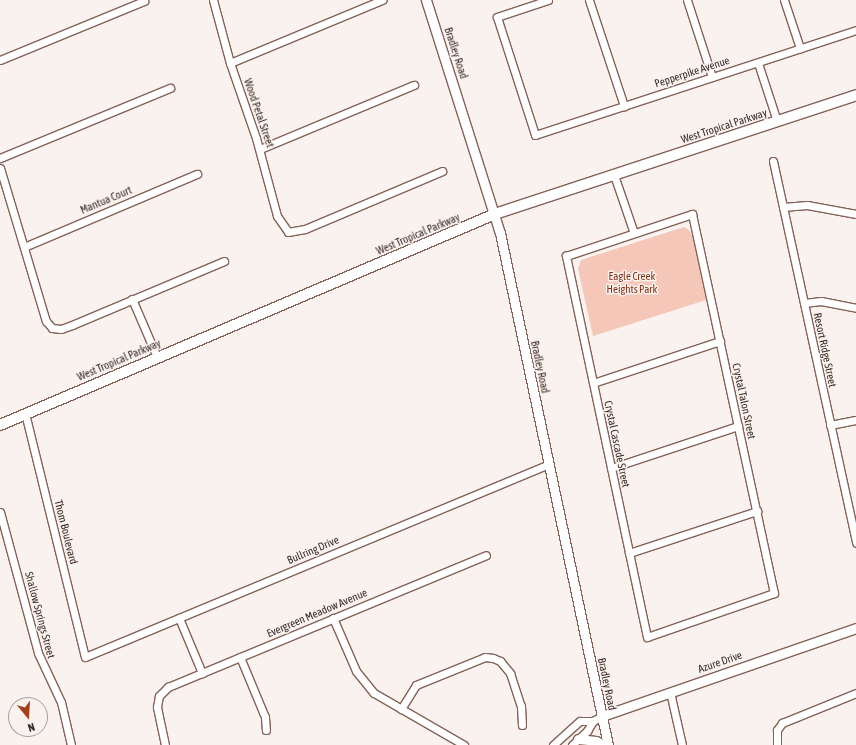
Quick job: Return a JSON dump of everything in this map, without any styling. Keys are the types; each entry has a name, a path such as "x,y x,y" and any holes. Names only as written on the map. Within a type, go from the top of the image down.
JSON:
{"main road":[{"name":"West Tropical Parkway","path":"0,425 25,413 495,214 856,95"}],"street":[{"name":"Wood Petal Street","path":"213,0 230,63 260,149 277,216 288,232 305,229 442,171"},
{"path":"230,63 382,0"},
{"name":"Bradley Road","path":"426,0 495,214 608,745"},
{"name":"Pepperpike Avenue","path":"548,0 497,17 535,135 856,30"},
{"path":"589,0 624,106"},
{"path":"687,0 712,77"},
{"path":"784,0 800,48"},
{"path":"0,60 144,1"},
{"path":"758,62 777,121"},
{"path":"260,149 414,85"},
{"path":"0,158 170,88"},
{"name":"Resort Ridge Street","path":"773,161 856,544"},
{"path":"0,168 46,321 52,328 61,329 72,325 224,261"},
{"name":"Mantua Court","path":"24,247 197,174"},
{"path":"614,175 634,233"},
{"path":"783,207 807,204 856,214"},
{"name":"Crystal Talon Street","path":"634,233 692,214 774,593 647,637"},
{"name":"Crystal Cascade Street","path":"634,233 566,256 647,637"},
{"path":"132,299 157,357"},
{"path":"804,302 821,301 856,308"},
{"path":"593,382 720,341"},
{"name":"Thom Boulevard","path":"25,413 85,657"},
{"path":"830,425 856,420"},
{"path":"611,468 738,426"},
{"name":"Bullring Drive","path":"85,657 549,464"},
{"path":"629,553 757,511"},
{"name":"Shallow Springs Street","path":"0,512 38,653 61,702 71,745"},
{"name":"Evergreen Meadow Avenue","path":"165,745 158,707 160,696 168,687 486,555"},
{"path":"179,618 202,673"},
{"path":"333,618 356,671 374,693 401,709 421,718 451,742 464,745"},
{"name":"Azure Drive","path":"575,742 593,721 602,716 856,628"},
{"path":"240,657 266,717 266,730"},
{"path":"401,709 416,685 485,657 500,661 510,673 521,706 522,725"},
{"path":"670,692 682,745"},
{"path":"777,745 777,730 782,723 856,692"},
{"name":"Azure Drive","path":"553,745 580,721 593,721"},
{"path":"575,742 589,739 603,745"}],"green space":[{"name":"Eagle Creek Heights Park","path":"684,227 689,230 693,237 706,300 593,336 578,269 581,260"}]}
